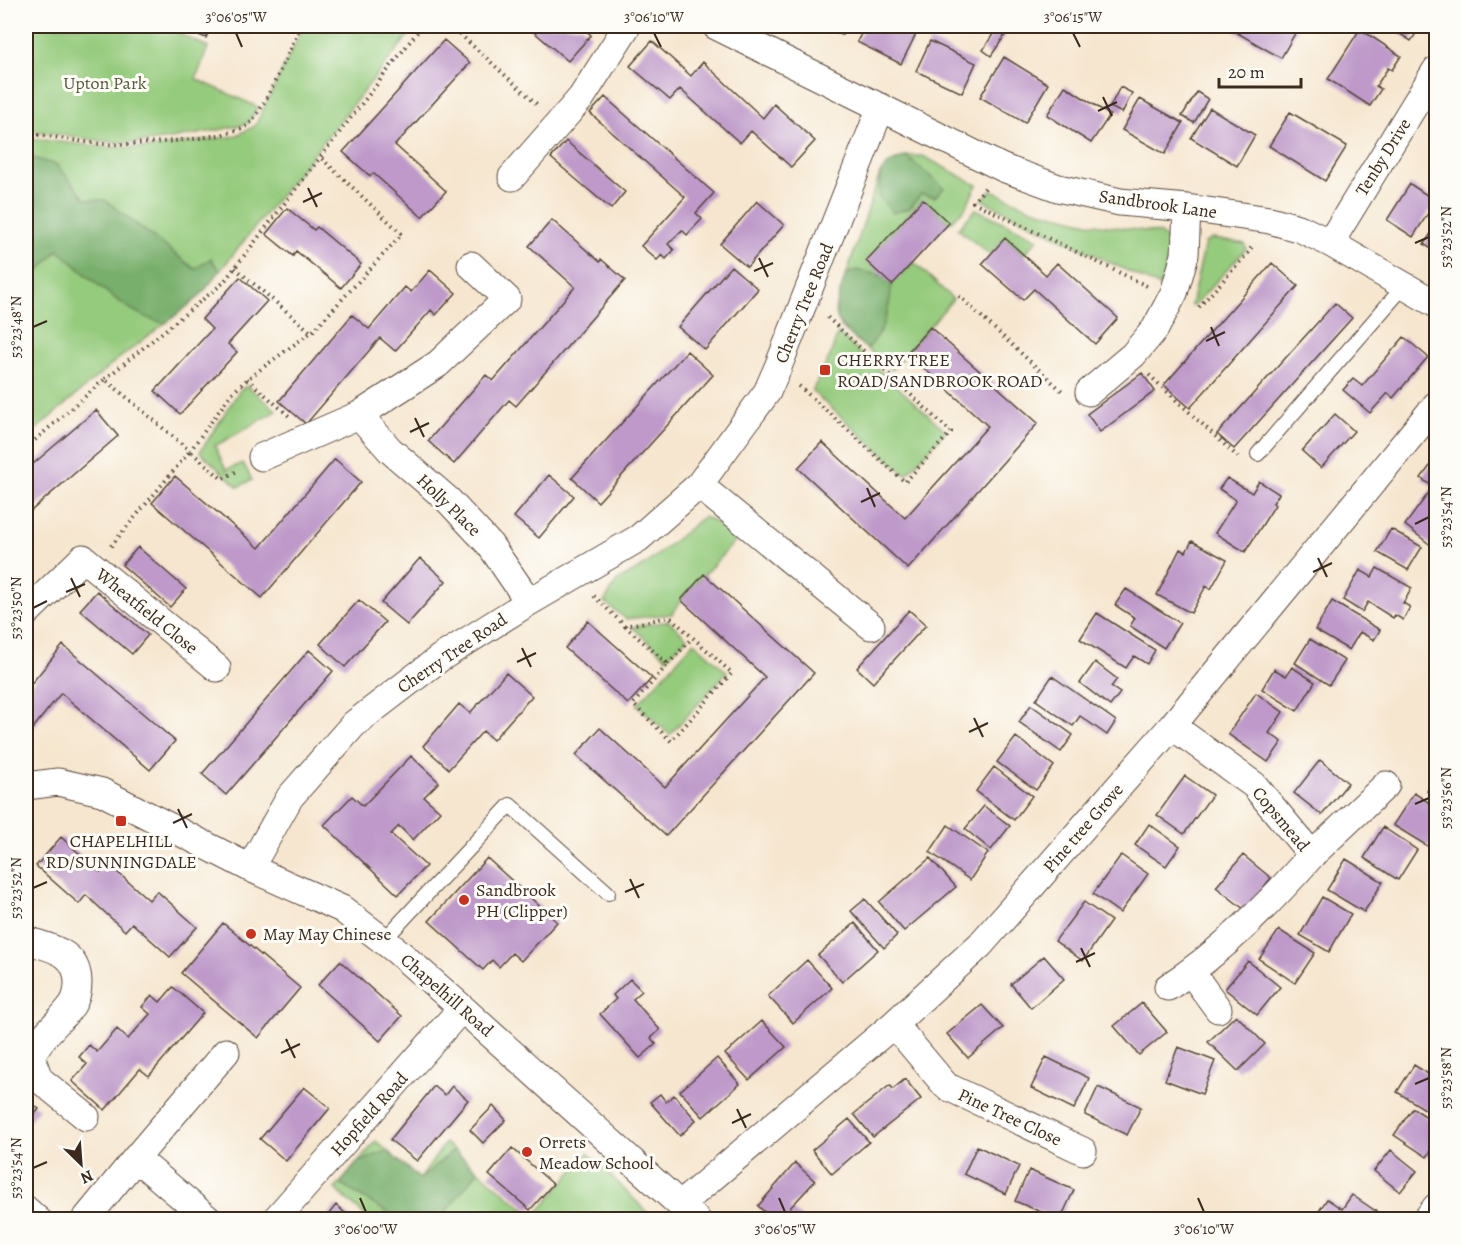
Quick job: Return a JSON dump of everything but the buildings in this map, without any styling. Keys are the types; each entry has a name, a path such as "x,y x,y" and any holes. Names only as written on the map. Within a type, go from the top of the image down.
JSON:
{"street":[{"path":"512,177 581,98 627,26"},
{"name":"Sandbrook Lane","path":"716,26 1003,168 1058,188 1120,202 1187,208 1262,219 1301,229 1437,304"},
{"name":"Tenby Drive","path":"1330,243 1437,70"},
{"name":"Cherry Tree Road","path":"250,868 290,797 354,724 440,658 639,538 699,485 767,392 881,107"},
{"path":"1089,392 1130,358 1155,329 1172,298 1185,255 1187,208"},
{"path":"262,458 359,415 438,364 507,299 471,265"},
{"name":"Pine tree Grove","path":"689,1212 980,945 1172,726 1437,405"},
{"name":"Holly Place","path":"359,415 390,450 448,500 490,545 530,602"},
{"path":"699,485 871,626"},
{"name":"Wheatfield Close","path":"26,613 83,558 217,668"},
{"name":"Copsmead","path":"1168,987 1191,972 1240,931 1278,894 1312,855 1254,785 1172,726"},
{"name":"Chapelhill Road","path":"26,786 58,782 102,792 250,868 342,909 462,1008 689,1212"},
{"path":"1312,855 1386,785"},
{"path":"26,940 63,952 75,964 78,990 73,1004 37,1043 31,1056 39,1079 86,1117"},
{"path":"1191,972 1218,1009"},
{"name":"Hopfield Road","path":"275,1220 462,1008"},
{"name":"Pine Tree Close","path":"894,1024 946,1086 1083,1151"},
{"path":"85,1220 226,1052"},
{"path":"136,1158 209,1220"},
{"path":"1426,1220 1437,1207"}],"lane":[{"path":"1258,454 1404,286"},
{"path":"383,941 510,805 608,893"},
{"path":"26,1200 45,1218"}],"path":[{"path":"26,134 104,144 123,144 198,138 234,132 248,126 260,109 301,26"},
{"path":"26,448 105,379 223,283 422,26"},
{"path":"451,26 559,123"},
{"path":"93,567 190,452 232,393 247,379 311,332 402,234 320,158"},
{"path":"1003,168 973,201 1172,298 1195,312 1250,251 1262,219"},
{"path":"235,268 311,332"},
{"path":"778,368 905,482 951,432 840,331 807,296"},
{"path":"959,296 1076,404 1089,392"},
{"path":"1130,358 1247,465 1258,454"},
{"path":"105,379 222,479 262,458"},
{"path":"247,379 311,436"},
{"path":"575,575 600,603 668,664"},
{"path":"625,626 670,617 732,673 671,741 633,704 693,638"}],"green space":[{"name":"Upton Park","path":"26,26 175,26 173,31 208,47 196,79 258,107 248,123 157,141 109,142 26,131"},
{"path":"304,26 416,26 199,297 112,364 26,438 26,138 105,147 151,148 235,136 255,126"},
{"path":"26,156 57,165 86,199 105,200 195,269 211,258 220,271 199,297 166,323 137,313 123,304 58,250 26,285"},
{"path":"906,156 923,156 977,185 964,210 949,223 922,200 867,261 892,284 914,262 953,299 892,370 840,326 835,309 880,173 890,163"},
{"path":"906,156 944,188 935,197 921,194 910,208 893,213 879,197 880,173 890,163"},
{"path":"991,190 1032,209 1088,223 1159,233 1169,241 1171,248 1160,287 982,200"},
{"path":"976,209 1038,239 1024,254 1005,238 990,255 958,229"},
{"path":"1212,239 1245,244 1246,249 1194,306 1191,305 1205,243"},
{"path":"857,270 883,276 892,285 885,319 867,349 840,324 836,310 846,274"},
{"path":"838,333 946,431 906,475 812,391 830,356"},
{"path":"247,386 277,411 215,446 226,470 243,463 252,480 238,487 200,452 240,390"},
{"path":"703,517 712,520 736,540 681,600 672,614 626,619 604,602 617,581 645,565"},
{"path":"669,621 687,638 667,658 632,627"},
{"path":"694,642 727,672 670,735 637,705"},
{"path":"376,1141 420,1179 445,1143 534,1217 588,1153 649,1214 644,1220 369,1219 335,1189"},
{"path":"454,1150 478,1171 440,1219 404,1219 388,1213 340,1184 358,1162 387,1151 420,1179"}],"place":[{"name":"CHERRY TREE ROAD/SANDBROOK ROAD","path":"825,370"},
{"name":"CHAPELHILL RD/SUNNINGDALE","path":"121,821"},
{"name":"Sandbrook PH (Clipper)","path":"464,900"},
{"name":"May May Chinese","path":"251,934"},
{"name":"Orrets Meadow School","path":"527,1152"}]}
